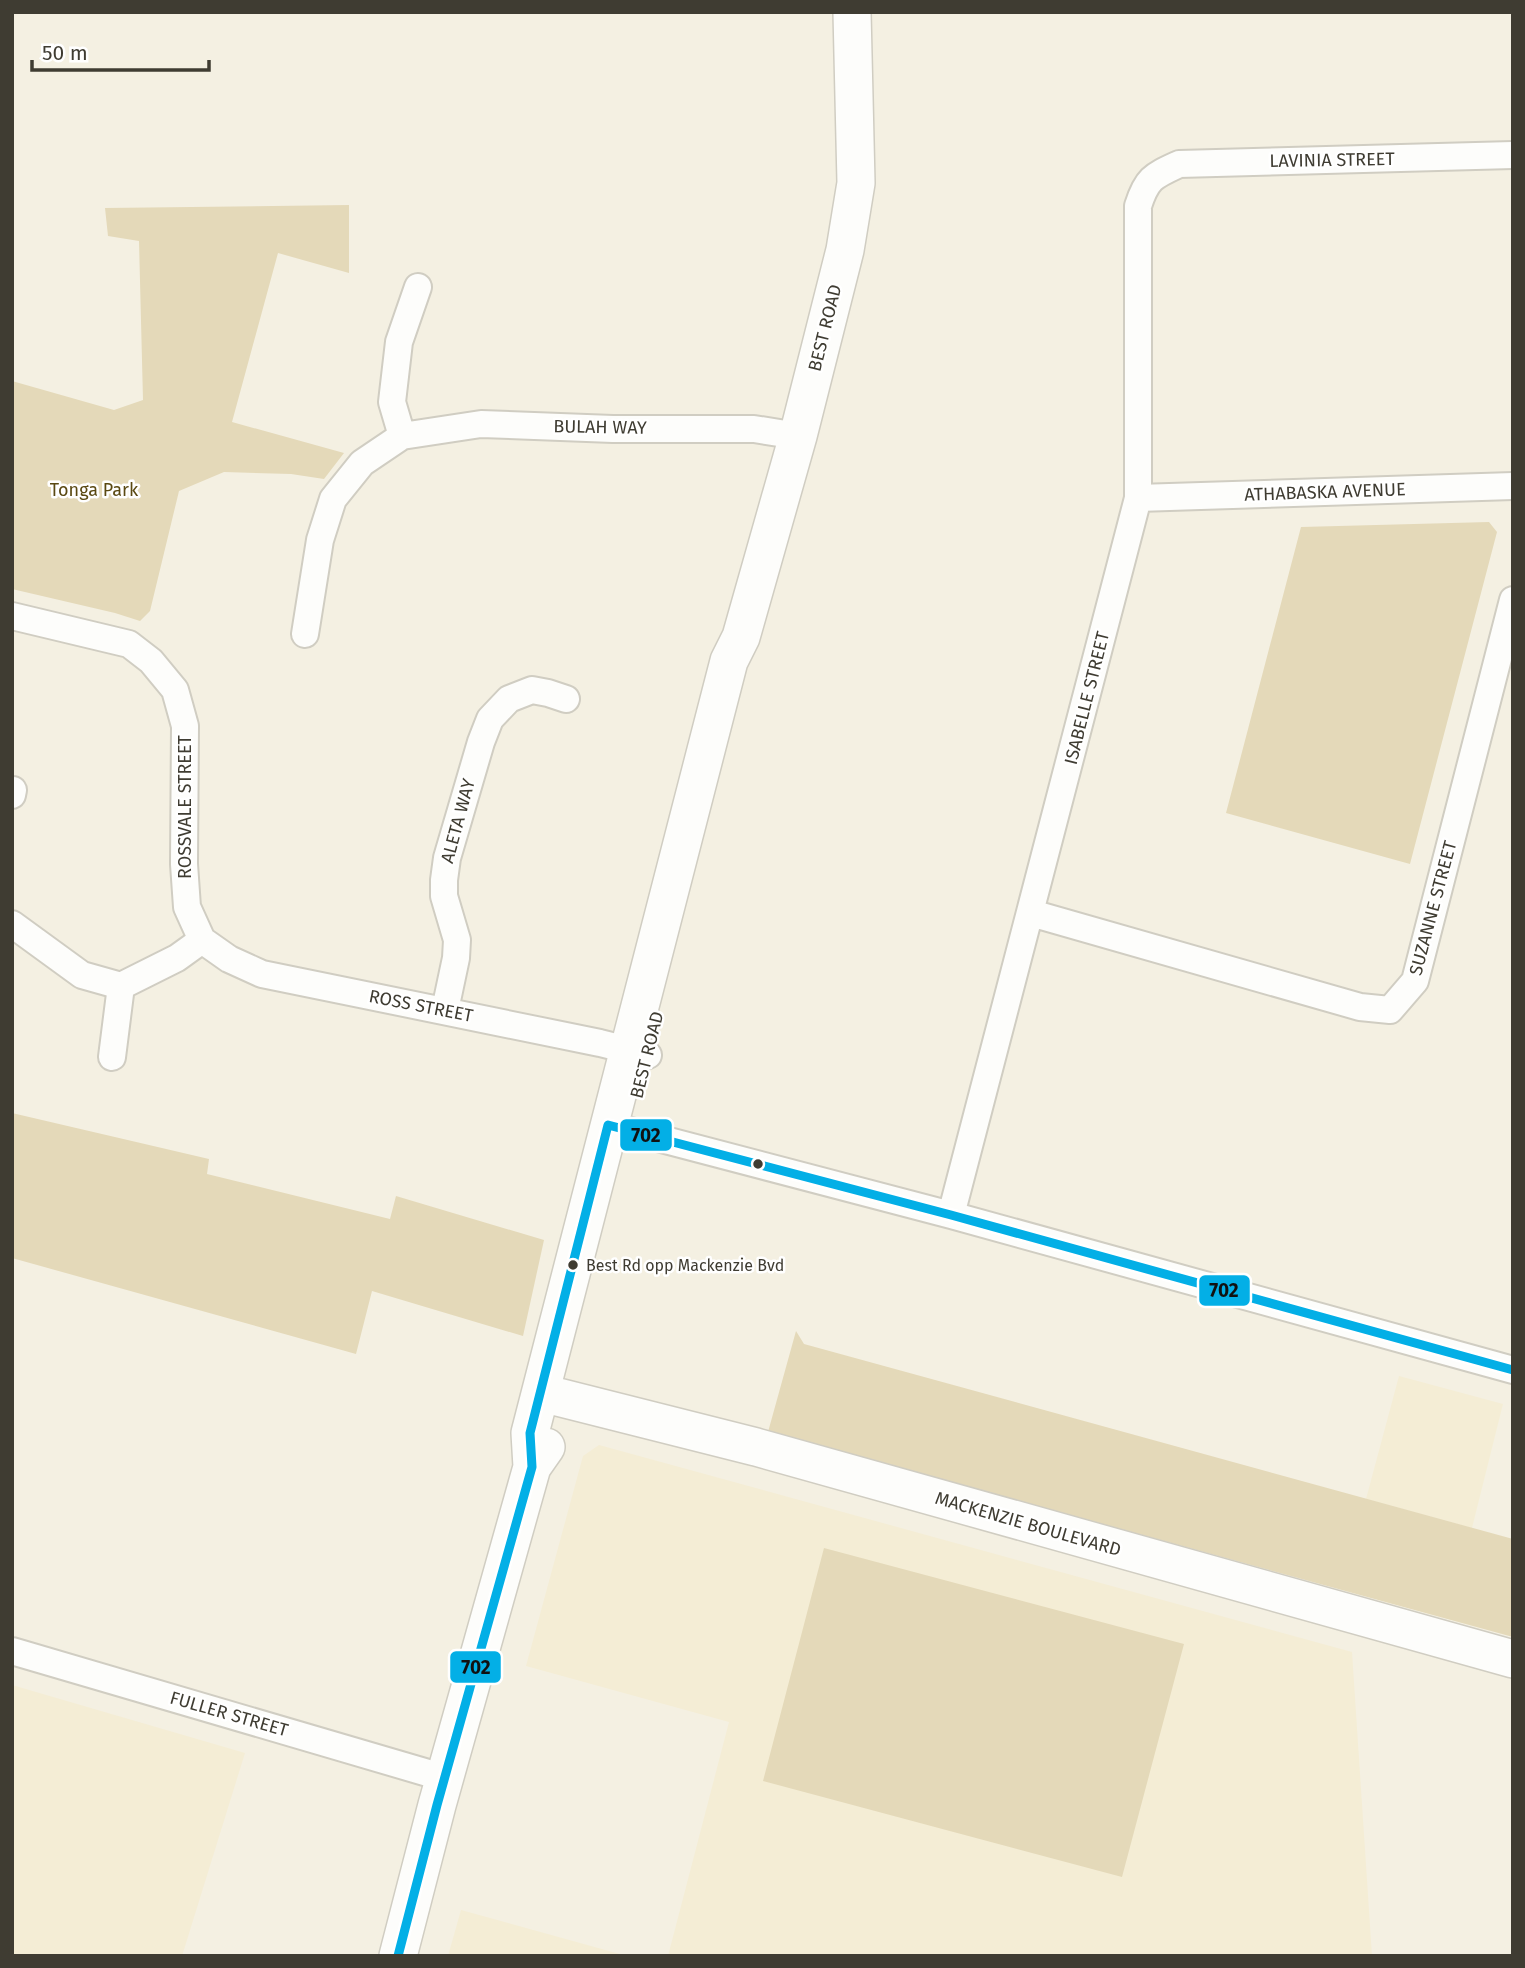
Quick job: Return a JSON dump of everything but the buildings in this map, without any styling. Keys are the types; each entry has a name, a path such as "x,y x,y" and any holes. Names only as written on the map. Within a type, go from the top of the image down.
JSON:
{"main road":[{"name":"BEST ROAD","path":"398,1956 532,1467 553,1436 553,1396 618,1128 744,666 741,637 798,436 845,250 856,183 852,12"},
{"name":"MACKENZIE BOULEVARD","path":"553,1396 756,1447 1513,1660"}],"street":[{"name":"LAVINIA STREET","path":"1154,175 1179,164 1513,155"},
{"name":"ISABELLE STREET","path":"951,1215 1138,498 1138,206 1145,186 1154,175"},
{"path":"402,436 392,402 399,342 418,287"},
{"name":"BULAH WAY","path":"306,634 320,540 333,499 362,463 402,436 481,424 613,429 754,429 798,436"},
{"name":"ATHABASKA AVENUE","path":"1138,498 1513,486"},
{"name":"SUZANNE STREET","path":"1031,913 1360,1007 1390,1010 1415,981 1513,600"},
{"name":"ROSSVALE STREET","path":"12,616 129,644 151,661 175,690 185,726 184,864 187,907 202,940"},
{"name":"ALETA WAY","path":"445,1010 457,940 444,895 444,880 481,742 490,719 499,707 520,693 532,690 566,699"},
{"path":"12,924 82,975 121,986 177,958 202,940"},
{"name":"ROSS STREET","path":"202,940 229,959 262,974 637,1052"},
{"path":"112,1057 121,986"},
{"path":"618,1128 951,1215 1513,1370"},
{"name":"FULLER STREET","path":"12,1651 445,1777"}],"shaded area":[{"path":"1399,1376 1503,1404 1472,1528 1366,1499"},
{"path":"599,1445 1352,1652 1372,1956 668,1956 729,1722 526,1666 583,1456"},
{"path":"12,1685 245,1753 182,1956 12,1956"},
{"path":"461,1910 627,1956 448,1956"}],"green space":[{"name":"Tonga Park","path":"349,205 349,273 278,253 232,422 344,453 324,479 291,474 224,472 179,491 150,611 140,621 12,589 12,381 114,410 143,400 139,241 108,236 105,208"},
{"path":"1489,522 1497,532 1410,864 1226,813 1301,527"},
{"path":"12,1113 209,1159 207,1174 390,1219 396,1196 544,1240 523,1336 372,1291 356,1354 12,1258"},
{"path":"796,1331 804,1344 1513,1539 1513,1637 768,1432"},
{"path":"824,1548 1184,1644 1122,1877 763,1781"}],"transit line":[{"name":"702","path":"398,1956 437,1805 532,1467 530,1433 608,1125 951,1215 1513,1370"}],"place":[{"name":"Best Rd opp Mackenzie Bvd","path":"573,1265"}]}
